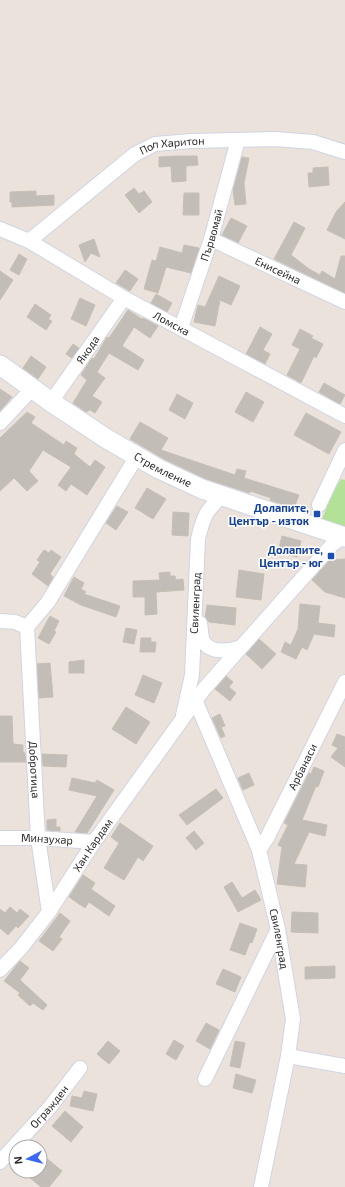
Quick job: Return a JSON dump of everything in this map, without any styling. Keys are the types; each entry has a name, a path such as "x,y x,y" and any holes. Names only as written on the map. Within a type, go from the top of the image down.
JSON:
{"street":[{"name":"Първомай","path":"181,328 211,239 238,140"},
{"name":"Поп Харитон","path":"29,241 135,154 155,144 191,141 295,140 313,142 345,152"},
{"name":"Ломска","path":"0,229 29,241 124,298 345,416"},
{"name":"Енисейна","path":"211,239 345,302"},
{"name":"Якода","path":"51,402 124,298"},
{"name":"Стремление","path":"0,365 51,402 159,469 195,486 344,537"},
{"path":"0,423 32,388"},
{"path":"319,504 345,450"},
{"path":"0,621 15,622 27,627 48,602 137,456"},
{"name":"Свиленград","path":"183,718 192,675 198,539 203,519 213,504 223,496"},
{"name":"Хан Кардам","path":"0,970 49,912 94,842 204,689 333,544 344,537"},
{"path":"194,603 203,641 209,647 216,650 225,651 241,648"},
{"name":"Добротица","path":"27,627 38,838 49,912"},
{"name":"Арбанаси","path":"259,850 267,838 345,682"},
{"name":"Свиленград","path":"196,702 259,850 278,930 293,1019 288,1056 262,1187"},
{"name":"Минзухар","path":"0,838 38,838 94,842"},
{"path":"206,1079 278,930"},
{"path":"288,1056 345,1066"},
{"name":"Огражден","path":"0,1162 50,1107 80,1068"}],"green space":[{"path":"341,479 345,480 345,530 321,522 333,492"}],"building":[{"path":"197,156 198,165 186,166 186,181 172,182 171,166 159,167 159,157"},
{"path":"242,157 249,158 244,183 246,204 235,205 233,190"},
{"path":"328,167 329,185 309,187 308,173 313,173 313,168"},
{"path":"134,188 139,194 144,191 152,202 139,213 125,195"},
{"path":"36,191 36,196 54,195 54,205 12,207 12,202 10,202 10,192"},
{"path":"184,193 199,193 199,215 183,215"},
{"path":"345,202 345,239 327,230 336,212"},
{"path":"231,218 247,226 238,243 222,235"},
{"path":"294,222 305,228 291,255 309,269 320,275 322,271 335,279 341,256 345,256 345,293 274,259"},
{"path":"94,239 100,257 91,253 85,262 79,245"},
{"path":"184,245 199,248 191,273 166,267 158,293 144,289 152,260 156,261 160,247 182,253"},
{"path":"19,254 27,259 19,275 10,270"},
{"path":"125,270 138,279 130,291 116,283"},
{"path":"0,271 13,280 0,300"},
{"path":"219,276 240,286 231,305 220,300 215,326 194,322 198,305 205,307"},
{"path":"156,294 172,303 167,312 151,303"},
{"path":"80,298 95,305 86,326 71,319"},
{"path":"35,304 51,315 48,319 52,321 46,330 27,317"},
{"path":"128,310 142,319 143,318 158,326 150,338 134,327 122,346 144,360 138,370 109,353 97,372 105,378 92,396 102,402 95,413 90,410 86,412 73,403 87,380 81,375"},
{"path":"260,327 272,334 263,350 270,354 265,364 246,354"},
{"path":"300,329 313,336 311,338 323,344 316,358 314,356 301,383 287,375 300,349 292,345"},
{"path":"73,344 79,348 72,358 66,354"},
{"path":"31,356 46,367 38,379 23,368"},
{"path":"324,383 345,395 340,404 319,392"},
{"path":"0,389 12,397 0,411"},
{"path":"246,392 264,402 253,422 235,412"},
{"path":"177,394 193,403 185,419 169,410"},
{"path":"27,412 35,417 31,423 64,445 66,441 77,448 74,454 90,467 95,460 105,467 87,495 71,484 66,491 58,485 71,467 43,450 29,471 38,481 27,491 14,478 0,491 0,438"},
{"path":"306,413 341,432 329,454 294,435"},
{"path":"140,422 168,438 161,450 235,475 237,469 246,471 244,478 299,495 294,508 250,491 250,493 206,479 164,459 130,439"},
{"path":"147,488 166,499 153,519 135,508"},
{"path":"117,506 128,512 116,530 106,523"},
{"path":"173,512 189,513 188,536 172,535"},
{"path":"282,536 301,541 297,557 278,552"},
{"path":"44,550 49,553 51,550 61,557 50,574 53,577 48,586 32,574 40,562 37,560"},
{"path":"345,559 345,598 325,592 312,580 330,560"},
{"path":"239,570 264,574 261,600 236,597"},
{"path":"170,572 170,576 175,576 176,580 183,579 184,590 156,592 157,614 145,615 145,597 133,597 133,581 160,580 159,573"},
{"path":"74,577 84,583 81,589 86,592 84,594 120,606 116,617 81,605 64,596"},
{"path":"300,604 320,606 318,623 335,625 334,637 314,634 307,650 302,647 296,659 281,652 285,642 291,645 298,629"},
{"path":"207,605 236,608 235,625 209,622 205,617"},
{"path":"50,616 59,621 54,631 56,632 49,644 38,638"},
{"path":"126,628 137,630 134,644 123,642"},
{"path":"141,638 151,638 151,642 156,642 155,652 140,652"},
{"path":"259,639 276,654 262,669 246,654"},
{"path":"84,660 84,673 69,673 69,662"},
{"path":"50,663 53,697 39,698 37,664"},
{"path":"143,675 162,683 154,703 135,695"},
{"path":"226,676 233,682 229,687 236,693 230,701 215,689"},
{"path":"126,707 150,722 136,744 112,729"},
{"path":"220,714 225,726 221,727 225,736 221,738 212,718"},
{"path":"0,716 12,716 13,744 23,745 23,752 25,753 26,762 0,762"},
{"path":"337,734 345,737 345,767 331,757 338,748 332,745"},
{"path":"42,754 67,755 66,767 43,766"},
{"path":"314,767 324,771 302,820 327,825 325,836 309,832 294,864 307,865 305,887 277,884 282,847 278,845 288,825 284,823 309,773 311,774"},
{"path":"249,773 254,785 243,790 238,778"},
{"path":"72,778 95,783 97,780 114,790 87,833 75,832 97,796 69,790"},
{"path":"216,789 223,798 187,825 179,815"},
{"path":"56,819 56,827 60,827 60,831 47,830 47,820"},
{"path":"120,823 153,846 143,861 138,857 124,880 104,868 119,843 111,837"},
{"path":"194,831 204,843 196,850 186,838"},
{"path":"83,875 95,883 91,889 115,906 109,916 89,902 85,908 69,897"},
{"path":"232,882 242,898 255,890 261,900 238,912 224,887"},
{"path":"10,907 17,913 20,909 29,916 18,928 16,926 8,935 0,928 0,909 5,913"},
{"path":"292,912 318,913 318,933 291,932"},
{"path":"60,913 70,921 59,937 62,939 53,951 39,941"},
{"path":"240,923 257,929 252,943 250,942 245,955 230,950"},
{"path":"20,961 29,968 20,980 47,1005 43,1010 33,1003 30,1006 18,995 20,993 4,981"},
{"path":"335,966 335,978 305,979 305,967"},
{"path":"223,969 241,977 235,992 216,984"},
{"path":"206,1023 219,1030 210,1049 196,1041"},
{"path":"174,1040 184,1046 176,1060 166,1054"},
{"path":"108,1041 120,1051 109,1064 97,1054"},
{"path":"235,1041 245,1043 240,1068 230,1066"},
{"path":"236,1074 256,1080 252,1093 233,1088"},
{"path":"84,1091 97,1094 93,1111 70,1106 72,1096 82,1098"},
{"path":"65,1111 83,1127 71,1142 52,1126"},
{"path":"48,1160 62,1171 49,1187 41,1187 32,1179 48,1179"}],"place":[{"name":"Долапите, Център - изток","path":"317,514"},
{"name":"Долапите, Център - юг","path":"331,556"}]}
